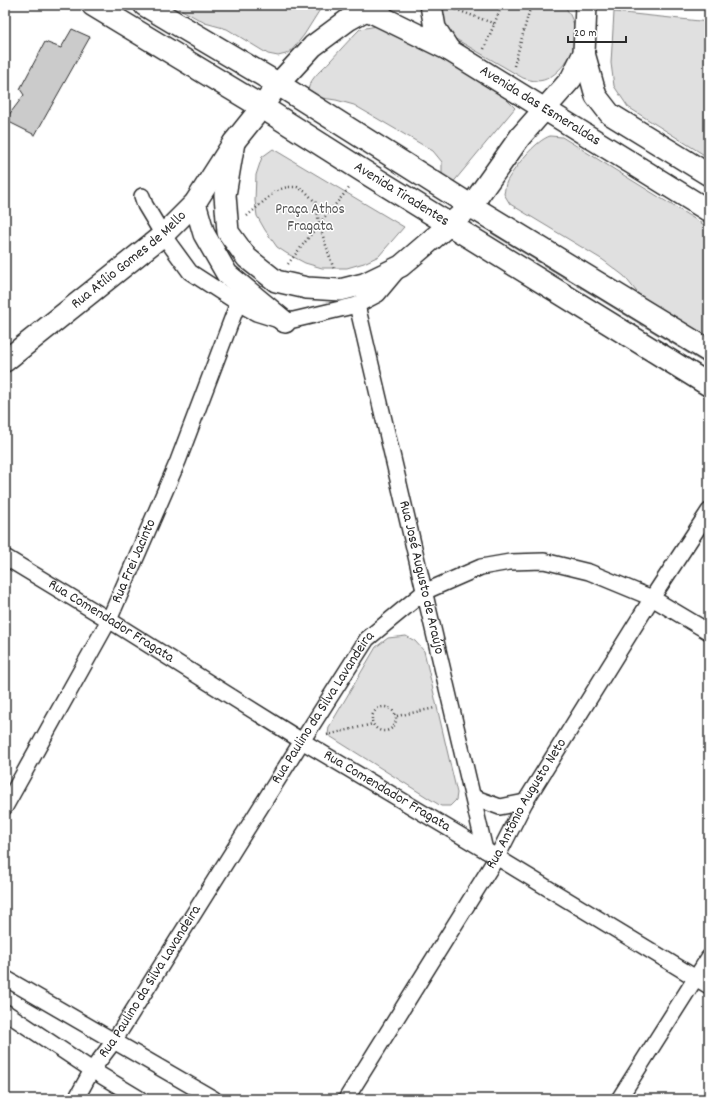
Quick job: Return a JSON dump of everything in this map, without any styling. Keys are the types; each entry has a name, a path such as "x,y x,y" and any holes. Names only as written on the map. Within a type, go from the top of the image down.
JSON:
{"main road":[{"name":"Avenida Tiradentes","path":"93,5 262,107 709,385"},
{"name":"Avenida Tiradentes","path":"146,5 278,84 471,206 709,351"},
{"path":"430,5 435,28 448,50"},
{"path":"234,142 225,195 228,232 247,258 276,281 307,288 340,290 364,284 401,266 471,206 520,137 572,79 584,53 586,6"},
{"name":"Rua Atílio Gomes de Mello","path":"5,362 163,235 195,203 234,142 278,84 313,46 368,7"},
{"name":"Avenida das Esmeraldas","path":"368,7 448,50 709,211"},
{"name":"Avenida das Esmeraldas","path":"584,53 596,96 610,114 709,175"},
{"path":"195,203 204,234 227,274 285,322"}],"street":[{"path":"142,196 163,235 190,272 256,313 285,322 357,306 378,294 401,266"},
{"name":"Rua Frei Jacinto","path":"5,807 109,620 178,461 238,303"},
{"name":"Rua José Augusto de Araújo","path":"357,306 473,797 491,853"},
{"name":"Rua Antônio Augusto Neto","path":"346,1099 491,853 525,802 652,598 709,511"},
{"name":"Rua Comendador Fragata","path":"5,557 109,620 302,741 491,853 703,982"},
{"name":"Rua Paulino da Silva Lavandeira","path":"76,1099 92,1070 114,1041 367,639 424,592 481,567 510,562 544,561 589,572 652,598 709,632"},
{"path":"473,797 500,807 525,802"},
{"path":"619,1099 703,982 709,957"},
{"path":"5,978 214,1099"},
{"path":"5,1012 92,1070 140,1099"}],"path":[{"path":"476,68 502,5"},
{"path":"508,87 531,5"},
{"path":"452,8 494,24"},
{"path":"276,281 319,224 363,171"},
{"path":"228,232 278,190 288,187 297,187 306,192 316,203 319,224 340,290"},
{"path":"396,716 451,705"},
{"path":"384,706 392,709 396,716 396,723 392,729 385,731 378,729 373,724 372,716 374,712 376,709 384,706"},
{"path":"302,741 373,724"}],"green space":[{"path":"173,5 321,5 321,8 304,35 292,50 286,54 278,56 268,54 227,29 205,23"},
{"path":"438,5 564,5 574,24 576,37 574,48 568,60 555,74 540,81 526,79 447,34"},
{"path":"614,12 709,22 709,158 628,107 614,86 611,63"},
{"path":"377,26 458,66 495,88 515,108 451,185 442,176 442,162 433,151 354,105 322,98 308,89 315,77 360,29"},
{"path":"550,136 562,137 709,228 709,337 640,296 624,276 603,260 510,204 504,194 507,181 520,162 532,149 538,143"},
{"name":"Praça Athos Fragata","path":"273,149 404,227 379,256 364,263 347,268 322,268 305,263 286,253 277,247 265,230 257,216 255,201 256,175 262,157"},
{"path":"495,230 709,362 709,366 491,233"},
{"path":"406,636 415,641 424,651 457,793 456,800 450,806 441,806 328,735 329,727 376,647 388,638"}],"building":[{"path":"72,29 90,37 35,135 5,120 24,95 20,89 45,42 61,48"}]}
